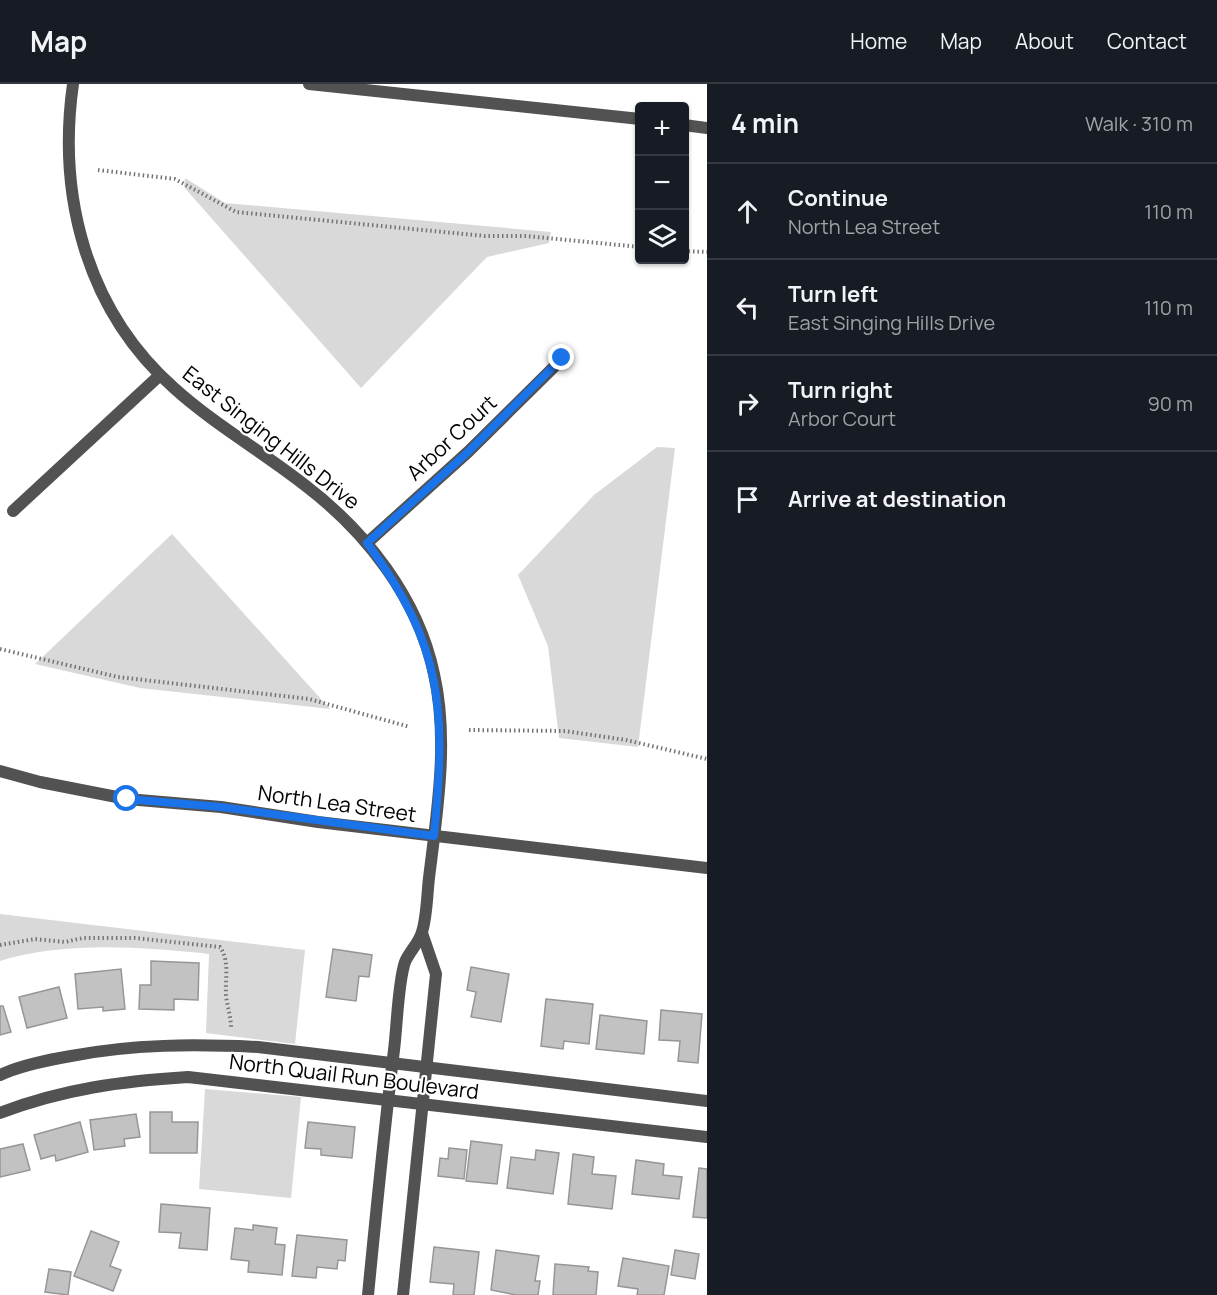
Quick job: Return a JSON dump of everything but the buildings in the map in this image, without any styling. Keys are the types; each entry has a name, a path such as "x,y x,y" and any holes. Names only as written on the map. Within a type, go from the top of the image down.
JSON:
{"street":[{"name":"East Singing Hills Drive","path":"73,84 67,158 75,220 87,258 111,309 143,357 160,375 203,413 304,484 337,511 367,543 398,586 420,629 434,674 440,717 440,771 434,836 422,933 405,963 387,1100 368,1295"},
{"path":"309,84 635,119"},
{"path":"689,126 707,128"},
{"name":"Arbor Court","path":"367,543 468,452 562,358"},
{"path":"14,512 160,375"},
{"name":"North Lea Street","path":"0,771 40,782 127,799 221,807 434,836 707,868"},
{"name":"East Singing Hills Drive","path":"404,1295 436,974 422,933"},
{"name":"North Quail Run Boulevard","path":"0,1075 53,1059 116,1048 157,1045 258,1047 707,1101"},
{"name":"North Quail Run Boulevard","path":"0,1113 76,1089 129,1080 188,1077 707,1137"}],"path":[{"path":"98,170 175,178 236,213 485,236 526,236 635,247"},
{"path":"689,251 707,252"},
{"path":"0,649 118,676 309,699 410,727"},
{"path":"469,730 565,731 626,740 707,759"},
{"path":"0,945 35,939 65,942 82,938 135,938 220,947 225,955 226,996 231,1012 231,1028"}],"shaded area":[{"path":"185,178 225,203 551,232 549,243 487,257 361,388 184,187"},
{"path":"657,447 675,448 638,747 559,738 548,646 518,575 594,495"},
{"path":"172,534 330,709 140,688 35,664"},
{"path":"0,914 305,950 295,1044 206,1033 209,954 104,947 51,950 0,961"},
{"path":"205,1089 301,1097 291,1198 199,1189"}],"route":[{"path":"127,799 221,807 434,836 440,782 440,717 434,674 420,629 398,586 367,543 468,452 562,358"}]}
